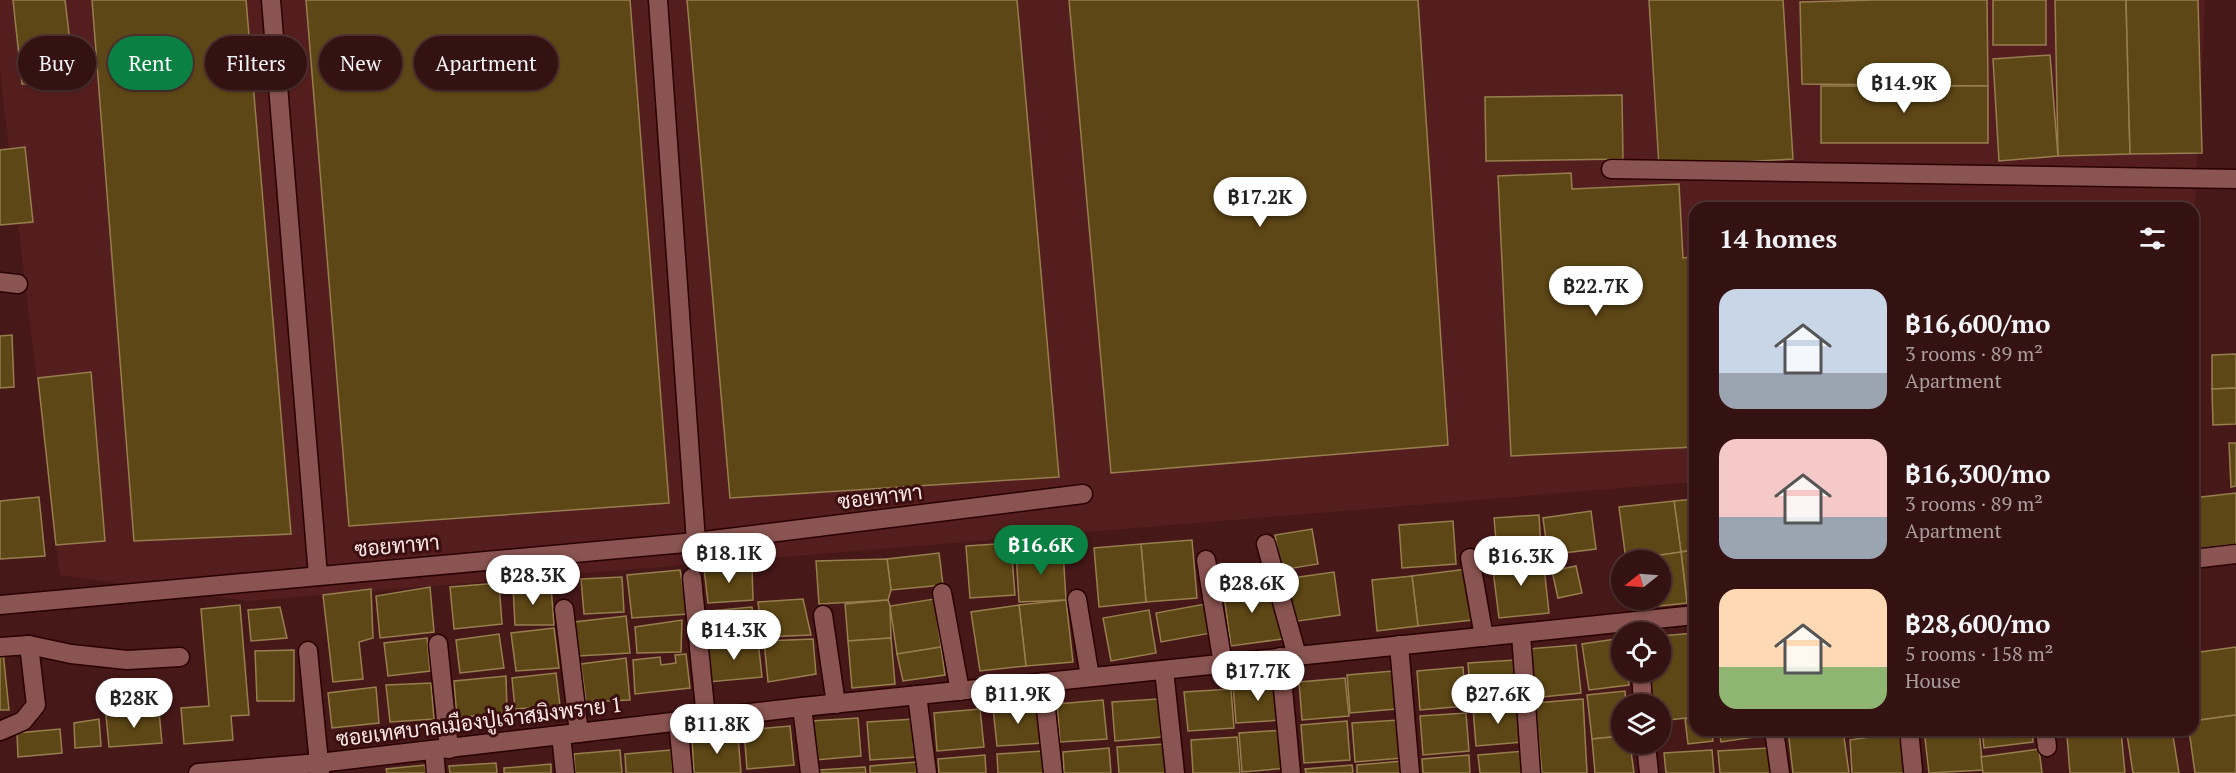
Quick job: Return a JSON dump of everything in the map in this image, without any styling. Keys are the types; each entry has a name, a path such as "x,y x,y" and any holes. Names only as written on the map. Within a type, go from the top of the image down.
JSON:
{"street":[{"path":"272,0 318,576"},
{"path":"658,0 696,542"},
{"path":"1611,169 2236,179"},
{"path":"0,282 18,284"},
{"name":"ซอยทาทา","path":"0,605 696,542 1083,494"},
{"path":"1266,544 1289,657 1291,773"},
{"path":"2199,558 2236,554"},
{"path":"1470,558 1484,637"},
{"path":"1206,560 1223,664"},
{"path":"692,579 706,718"},
{"path":"942,593 960,691"},
{"path":"1077,599 1090,677"},
{"path":"564,609 570,734 565,773"},
{"path":"823,615 836,704"},
{"name":"ซอยเทศบาลเมืองปู่เจ้าสมิงพราย 1","path":"1664,622 1689,616"},
{"name":"ซอยเทศบาลเมืองปู่เจ้าสมิงพราย 1","path":"198,773 320,768 442,749 802,707 1399,645 1521,634 1611,629"},
{"path":"1521,634 1531,773"},
{"path":"436,773 442,749 438,644"},
{"path":"0,647 29,645 71,654 127,660 180,657"},
{"path":"0,731 23,721 36,705 29,645"},
{"path":"1399,645 1410,773"},
{"path":"308,651 320,768"},
{"path":"1164,670 1174,773"},
{"path":"1043,682 1053,773"},
{"path":"917,695 927,773"},
{"path":"802,707 810,773"},
{"path":"678,721 683,773"},
{"path":"1775,736 1780,773"},
{"path":"1910,736 1913,770"},
{"path":"1647,754 1648,773"}],"shaded area":[{"path":"0,0 2205,0 2195,202 1689,202 1689,482 248,601 60,575 0,72"}],"building":[{"path":"13,0 65,0 69,36 18,36 18,47"},
{"path":"92,0 246,0 249,36 205,36 205,90 254,90 291,534 134,541"},
{"path":"306,0 630,0 669,503 349,526"},
{"path":"687,0 1017,0 1059,477 730,498"},
{"path":"1069,0 1418,0 1448,445 1111,473"},
{"path":"1649,0 1783,0 1793,159 1659,167"},
{"path":"1987,0 1988,86 1802,84 1800,2"},
{"path":"1993,0 2046,0 2046,45 1993,45"},
{"path":"2055,0 2126,0 2130,154 2058,156"},
{"path":"2126,0 2198,0 2202,153 2130,154"},
{"path":"2050,55 2058,156 1999,161 1993,59"},
{"path":"1821,86 1988,86 1988,143 1821,143"},
{"path":"1622,95 1623,159 1486,161 1485,97"},
{"path":"25,147 33,222 0,225 0,150"},
{"path":"1571,173 1572,189 1679,184 1683,258 1689,257 1689,447 1511,456 1498,176"},
{"path":"12,335 14,387 0,388 0,336"},
{"path":"2236,354 2236,388 2212,389 2212,355"},
{"path":"91,372 105,541 56,545 38,378"},
{"path":"2236,388 2236,424 2213,425 2212,389"},
{"path":"2229,443 2236,443 2236,486 2231,487"},
{"path":"2236,493 2236,544 2199,548 2199,497"},
{"path":"39,497 45,556 0,559 0,501"},
{"path":"1689,500 1689,551 1681,552 1674,501"},
{"path":"1674,501 1681,552 1671,553 1671,550 1625,550 1619,507"},
{"path":"1591,511 1596,549 1548,555 1543,518"},
{"path":"1539,515 1541,549 1497,552 1494,518"},
{"path":"1453,521 1456,564 1402,568 1399,525"},
{"path":"1312,529 1318,564 1281,570 1275,535"},
{"path":"1192,540 1197,598 1146,602 1141,544"},
{"path":"1011,543 1015,595 970,598 966,546"},
{"path":"1141,544 1146,602 1099,607 1094,548"},
{"path":"1063,550 1066,600 1019,602 1016,553"},
{"path":"1689,551 1689,603 1687,603 1681,552"},
{"path":"1681,552 1687,603 1671,605 1671,553"},
{"path":"939,553 943,585 891,590 887,559"},
{"path":"1543,557 1549,613 1499,618 1492,562"},
{"path":"887,559 891,590 888,600 819,604 816,561"},
{"path":"752,565 753,600 708,603 704,568"},
{"path":"1576,566 1582,593 1558,598 1552,571"},
{"path":"1467,569 1473,620 1418,626 1412,576"},
{"path":"680,570 688,614 632,618 627,575"},
{"path":"1334,572 1340,615 1291,622 1285,579"},
{"path":"1412,576 1418,626 1377,631 1372,580"},
{"path":"622,577 624,612 584,614 581,579"},
{"path":"1274,582 1282,639 1231,646 1223,589"},
{"path":"499,583 502,624 454,629 450,587"},
{"path":"551,586 554,625 515,625 513,587"},
{"path":"430,587 434,632 380,638 376,596"},
{"path":"371,589 373,638 359,642 363,679 333,682 323,595"},
{"path":"803,599 811,635 762,637 758,602"},
{"path":"934,599 941,647 897,654 890,606"},
{"path":"888,600 891,638 848,641 845,604"},
{"path":"1066,600 1073,662 1026,666 1019,605"},
{"path":"1205,604 1211,633 1161,642 1156,613"},
{"path":"240,605 249,715 231,716 233,740 184,744 181,708 209,706 201,609"},
{"path":"1019,605 1026,666 980,671 971,612"},
{"path":"280,607 287,638 251,641 248,610"},
{"path":"752,607 756,637 715,640 710,611"},
{"path":"1149,610 1156,653 1111,661 1103,618"},
{"path":"626,616 630,653 578,656 574,622"},
{"path":"682,620 681,652 637,653 635,627"},
{"path":"554,628 559,668 516,671 511,633"},
{"path":"499,634 504,668 460,673 456,640"},
{"path":"1689,634 1689,718 1671,720 1671,694 1648,694 1646,682 1671,682 1671,635"},
{"path":"427,638 430,671 388,676 384,643"},
{"path":"891,638 895,684 852,688 848,641"},
{"path":"813,639 816,674 768,682 764,641"},
{"path":"758,640 762,677 708,682 706,645"},
{"path":"1611,640 1611,682 1629,682 1629,685 1589,690 1582,644"},
{"path":"1576,645 1581,693 1532,698 1528,649"},
{"path":"941,647 945,675 903,681 897,654"},
{"path":"2236,647 2236,715 2199,720 2199,652"},
{"path":"294,650 294,701 257,701 255,651"},
{"path":"0,652 3,652 9,710 0,710"},
{"path":"686,654 690,688 635,694 633,660 660,657 661,665 676,663 675,655"},
{"path":"626,658 630,700 586,702 581,664"},
{"path":"1515,660 1518,698 1471,702 1468,663"},
{"path":"1463,667 1466,706 1420,710 1417,671"},
{"path":"1393,671 1396,709 1350,713 1347,675"},
{"path":"556,673 560,706 515,709 512,678"},
{"path":"506,676 507,712 457,718 454,681"},
{"path":"1345,678 1349,716 1302,720 1299,682"},
{"path":"1279,682 1282,720 1236,723 1233,685"},
{"path":"431,683 434,719 390,722 386,685"},
{"path":"376,687 379,723 332,728 328,693"},
{"path":"1231,689 1234,728 1188,731 1184,692"},
{"path":"1625,691 1625,694 1611,694 1611,737 1592,739 1587,695"},
{"path":"1158,699 1161,737 1115,741 1112,702"},
{"path":"1583,699 1587,773 1542,773 1535,703"},
{"path":"1103,700 1107,739 1060,742 1057,704"},
{"path":"1040,704 1043,743 997,746 993,708"},
{"path":"1520,704 1523,742 1476,746 1473,708"},
{"path":"980,709 984,747 937,751 934,713"},
{"path":"159,711 162,743 109,747 106,715"},
{"path":"1466,713 1469,751 1423,755 1420,716"},
{"path":"2236,715 2236,773 2195,773 2190,736 2199,736 2199,720"},
{"path":"858,718 861,756 815,760 811,721"},
{"path":"1689,718 1689,736 1712,736 1713,741 1688,744 1685,719"},
{"path":"99,719 101,746 75,748 74,723"},
{"path":"914,719 917,757 870,760 867,722"},
{"path":"1399,720 1402,758 1355,762 1352,723"},
{"path":"1347,721 1350,760 1304,763 1301,725"},
{"path":"790,726 794,765 747,769 744,730"},
{"path":"60,729 62,753 18,757 17,733"},
{"path":"1285,730 1289,768 1242,772 1239,733"},
{"path":"738,735 741,773 694,773 692,738"},
{"path":"1720,736 1761,736 1721,742"},
{"path":"1789,736 1844,736 1849,773 1793,773"},
{"path":"1900,736 1906,773 1852,773 1850,740"},
{"path":"1925,736 1980,736 1983,770 1929,773"},
{"path":"1983,736 2032,736 2033,742 1984,748"},
{"path":"2067,736 2121,736 2125,773 2070,773"},
{"path":"2127,736 2173,736 2179,773 2133,773"},
{"path":"1237,737 1240,773 1193,773 1191,740"},
{"path":"1611,737 1611,754 1631,754 1634,773 1595,773 1592,739"},
{"path":"1164,744 1166,773 1119,773 1117,747"},
{"path":"1109,748 1111,773 1064,773 1063,752"},
{"path":"1769,748 1771,773 1720,773 1718,751"},
{"path":"2039,749 2042,773 1983,773 1981,757"},
{"path":"620,750 622,773 575,773 574,754"},
{"path":"671,750 673,773 626,773 625,754"},
{"path":"1712,750 1714,773 1666,773 1664,754"},
{"path":"1043,751 1045,773 998,773 997,754"},
{"path":"1525,751 1526,773 1480,773 1478,755"},
{"path":"985,755 986,773 939,773 938,759"},
{"path":"1469,755 1470,773 1423,773 1422,759"},
{"path":"1403,761 1404,773 1357,773 1357,765"},
{"path":"916,762 917,773 870,773 870,766"},
{"path":"496,763 497,773 450,773 449,766"},
{"path":"551,764 551,773 504,773 504,768"},
{"path":"425,765 426,773 387,773 386,769"},
{"path":"1352,765 1353,773 1306,773 1305,769"},
{"path":"865,767 866,773 819,773 819,770"}]}
